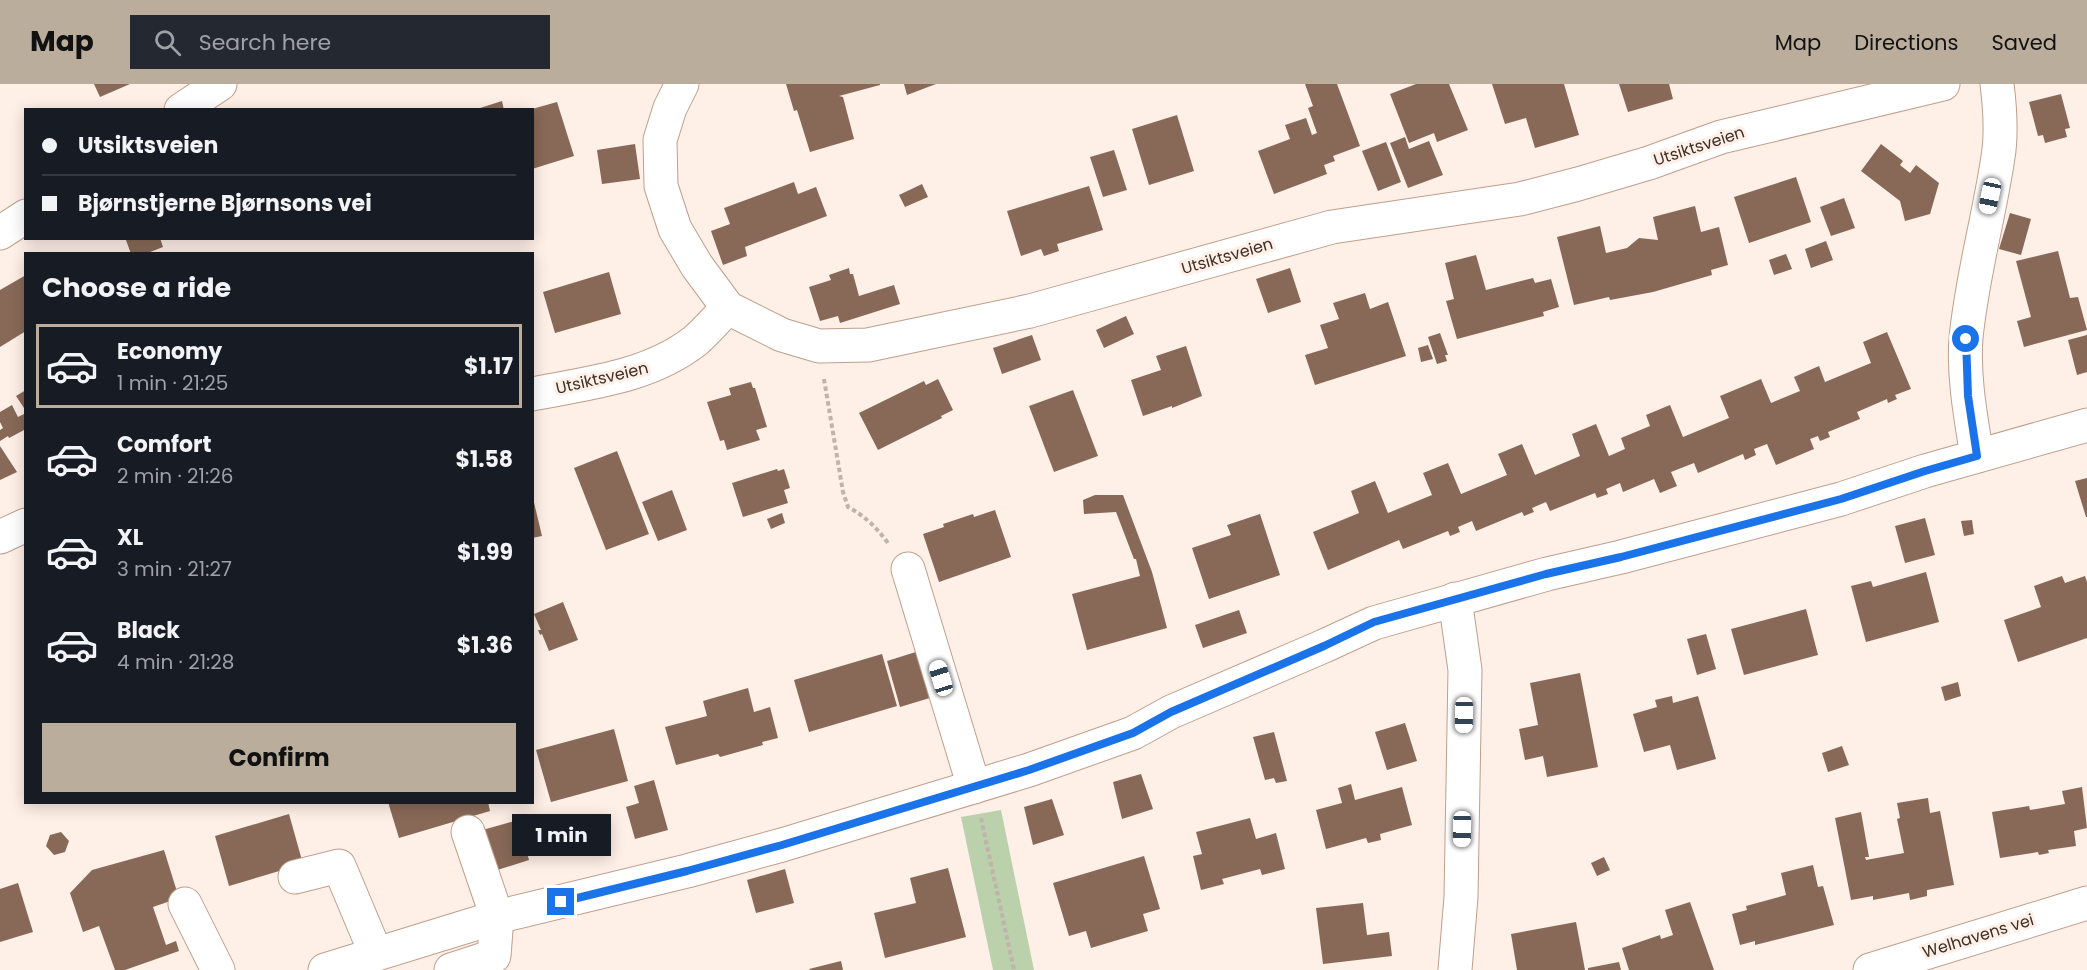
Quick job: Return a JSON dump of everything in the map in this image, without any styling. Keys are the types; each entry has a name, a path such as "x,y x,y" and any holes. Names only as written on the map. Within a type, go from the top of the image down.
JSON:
{"street":[{"path":"184,108 220,84"},
{"path":"682,84 670,108 660,140 661,186 675,230 697,267 728,308"},
{"name":"Utsiktsveien","path":"534,394 626,375 657,364 695,341 728,308 782,335 819,346 868,345 1030,311 1332,227 1520,199 1648,163 1721,137 1943,84"},
{"path":"1977,456 1968,396 1966,339 1978,257 1999,155 2000,109 1997,84"},
{"path":"0,233 24,217"},
{"path":"325,970 497,917 761,851 1029,770 1133,733 1171,712 1374,622 1841,499 1925,471 2087,425"},
{"path":"0,537 24,526"},
{"path":"908,569 974,787"},
{"path":"1455,599 1465,670 1461,897 1455,970"},
{"path":"451,970 494,956 497,917 468,832"},
{"path":"296,877 339,866 376,954"},
{"name":"Welhavens vei","path":"1870,970 2087,903"},
{"path":"185,904 218,970"}],"path":[{"path":"819,346 843,492 848,507 863,515 876,527 908,569"},
{"path":"974,787 1014,970"}],"green space":[{"path":"1001,810 1034,970 993,970 961,817"}],"building":[{"path":"94,84 130,84 100,97"},
{"path":"786,84 880,85 839,96 843,97 854,139 810,152"},
{"path":"904,84 936,84 907,95"},
{"path":"1305,84 1337,84 1360,146 1333,156 1335,161 1324,165 1327,174 1274,194 1258,151 1290,139 1285,125 1306,118 1312,135 1317,133 1308,108 1313,106"},
{"path":"1416,84 1449,84 1468,130 1437,142 1434,133 1409,143 1390,94"},
{"path":"1492,84 1564,84 1579,135 1535,148 1526,118 1505,124"},
{"path":"1619,84 1669,84 1673,99 1628,112"},
{"path":"2061,94 2070,128 2065,129 2067,137 2045,143 2043,135 2038,136 2029,102"},
{"path":"502,101 504,108 480,108"},
{"path":"557,102 574,156 534,168 534,108"},
{"path":"1177,115 1194,171 1149,185 1132,129"},
{"path":"1405,137 1409,149 1429,141 1443,175 1408,188 1390,143"},
{"path":"1386,142 1401,182 1378,191 1362,151"},
{"path":"635,144 640,179 602,184 597,150"},
{"path":"1881,144 1903,161 1900,165 1910,173 1916,165 1939,183 1930,214 1905,221 1900,201 1861,171"},
{"path":"1114,150 1127,190 1103,197 1090,157"},
{"path":"1796,177 1811,222 1749,243 1734,197"},
{"path":"794,182 798,194 816,187 827,216 745,247 747,256 723,265 711,231 730,224 724,208"},
{"path":"922,184 928,197 905,207 899,195"},
{"path":"1089,186 1103,230 1057,244 1059,251 1044,256 1041,249 1021,256 1007,211"},
{"path":"1844,198 1855,228 1831,236 1820,207"},
{"path":"1695,206 1701,232 1719,227 1728,265 1711,270 1712,275 1653,292 1610,300 1609,297 1574,305 1557,237 1600,226 1606,253 1627,248 1639,238 1658,240 1653,217"},
{"path":"2010,213 2031,219 2021,255 1999,249"},
{"path":"126,240 161,240 163,247 150,252 130,252"},
{"path":"1826,241 1833,260 1811,268 1805,249"},
{"path":"2058,251 2070,298 2078,297 2087,330 2024,347 2017,321 2031,317 2016,261"},
{"path":"1786,254 1792,269 1774,275 1769,260"},
{"path":"1476,255 1486,290 1533,278 1535,283 1551,279 1559,307 1543,312 1544,316 1457,339 1446,301 1454,299 1445,263"},
{"path":"849,268 859,296 894,285 900,304 840,323 838,316 820,321 809,287 831,280 829,275"},
{"path":"1290,268 1301,302 1268,313 1256,279"},
{"path":"609,272 621,314 555,333 543,292"},
{"path":"24,276 24,332 0,347 0,290"},
{"path":"1365,293 1370,309 1388,302 1406,356 1315,385 1305,355 1328,348 1320,325 1339,319 1333,303"},
{"path":"1126,316 1134,334 1104,348 1096,330"},
{"path":"1887,332 1911,389 1895,395 1897,399 1888,403 1887,399 1857,412 1860,419 1828,432 1830,437 1820,441 1818,436 1810,439 1814,449 1776,465 1767,444 1754,449 1756,455 1745,460 1743,454 1698,473 1694,463 1671,472 1677,486 1660,493 1654,479 1623,492 1620,483 1606,489 1608,494 1597,498 1595,493 1550,511 1546,502 1532,508 1534,512 1524,516 1522,512 1476,531 1472,521 1458,527 1460,532 1450,536 1448,531 1403,549 1399,540 1328,570 1313,532 1359,513 1351,491 1375,481 1388,513 1432,495 1423,473 1448,463 1461,494 1507,475 1498,454 1522,444 1535,475 1580,456 1572,434 1596,424 1609,456 1625,449 1621,438 1650,426 1646,415 1670,405 1683,437 1729,418 1720,396 1761,379 1771,403 1800,391 1794,377 1819,366 1825,382 1871,363 1863,342"},
{"path":"1440,333 1448,355 1445,355 1447,361 1437,364 1428,337"},
{"path":"1032,335 1041,360 1002,374 993,348"},
{"path":"2087,335 2087,372 2077,375 2068,340"},
{"path":"1428,345 1433,359 1421,362 1418,348"},
{"path":"1186,346 1202,396 1143,416 1131,380 1161,370 1156,356"},
{"path":"938,379 953,410 941,416 942,418 878,450 859,413 924,381 926,385"},
{"path":"751,382 767,427 756,430 760,440 727,450 724,440 720,441 707,402 731,395 729,388"},
{"path":"1073,390 1098,456 1054,472 1029,406"},
{"path":"24,391 24,408 16,396"},
{"path":"12,405 18,417 24,414 24,430 0,441 0,430 3,428 0,422 0,412"},
{"path":"0,446 17,472 0,480"},
{"path":"617,451 649,534 606,550 574,468"},
{"path":"777,469 778,471 784,469 790,488 784,490 788,503 743,517 732,483"},
{"path":"2087,478 2087,517 2086,517 2075,481"},
{"path":"672,490 687,530 658,541 642,502"},
{"path":"1095,495 1123,495 1152,572 1167,628 1087,650 1072,594 1140,576 1136,559 1134,559 1116,512 1084,514 1083,500"},
{"path":"534,502 542,536 534,538"},
{"path":"995,510 1011,557 939,582 923,534 944,527 943,524 973,514 974,517"},
{"path":"782,513 785,523 771,529 767,519"},
{"path":"1260,514 1280,575 1209,599 1192,548 1231,535 1227,525"},
{"path":"1925,518 1935,555 1905,563 1895,526"},
{"path":"1972,520 1974,534 1964,536 1961,521"},
{"path":"1926,572 1939,622 1866,642 1851,586 1871,581 1873,587"},
{"path":"2062,576 2065,583 2085,576 2087,582 2087,638 2018,662 2004,620 2041,607 2034,586"},
{"path":"563,602 578,640 549,651 542,634 540,635 538,630 541,630 534,614"},
{"path":"1806,609 1818,655 1744,675 1731,629"},
{"path":"1239,610 1247,633 1203,648 1195,625"},
{"path":"1706,634 1716,669 1697,675 1687,639"},
{"path":"919,651 933,697 900,707 887,661"},
{"path":"882,654 897,706 809,732 794,680"},
{"path":"1580,673 1598,767 1547,777 1543,756 1525,760 1519,729 1538,725 1530,683"},
{"path":"1958,682 1961,696 1945,701 1941,687"},
{"path":"748,688 754,712 770,707 778,738 762,742 763,745 720,757 718,754 676,765 665,727 707,716 703,701"},
{"path":"1672,696 1673,703 1698,696 1716,759 1677,770 1670,745 1644,752 1633,714 1657,707 1655,700"},
{"path":"1405,723 1417,761 1387,770 1375,732"},
{"path":"614,729 628,781 551,802 536,750"},
{"path":"1274,732 1287,781 1276,783 1274,778 1265,780 1253,737"},
{"path":"1842,746 1849,765 1828,772 1822,753"},
{"path":"1141,774 1153,809 1122,819 1113,782"},
{"path":"654,780 668,830 635,839 626,807 639,803 634,786"},
{"path":"1351,784 1355,800 1402,787 1412,825 1380,834 1381,840 1368,843 1366,838 1326,849 1316,810 1342,803 1338,788"},
{"path":"2082,787 2087,828 2074,831 2076,846 2048,850 2049,853 2039,855 2038,852 2000,858 1992,812 2029,806 2030,810 2065,804 2062,791"},
{"path":"1928,798 1930,813 1940,811 1954,885 1927,890 1927,896 1910,900 1909,893 1873,900 1873,896 1851,900 1835,818 1861,812 1869,857 1865,857 1866,860 1904,853 1897,819 1900,818 1897,803"},
{"path":"1052,799 1064,835 1033,845 1024,807"},
{"path":"389,804 488,804 490,811 399,838"},
{"path":"289,814 303,864 229,886 215,836"},
{"path":"1250,818 1256,839 1276,833 1285,869 1262,875 1260,869 1222,879 1224,884 1201,890 1193,856 1202,854 1196,832"},
{"path":"518,820 529,860 491,872 479,831"},
{"path":"61,832 69,841 65,852 54,855 46,846 50,835"},
{"path":"164,850 179,898 153,907 166,945 176,941 179,951 125,970 115,970 99,926 83,932 70,893 92,870"},
{"path":"1144,856 1160,909 1143,914 1148,931 1091,948 1086,931 1069,936 1053,883"},
{"path":"1604,857 1610,870 1597,876 1591,863"},
{"path":"1813,865 1818,887 1823,886 1834,925 1755,945 1755,941 1740,945 1732,914 1747,910 1746,906 1786,895 1781,873"},
{"path":"948,868 966,937 885,958 874,913 916,903 910,878"},
{"path":"785,869 794,903 756,913 747,880"},
{"path":"18,883 33,932 0,942 0,889"},
{"path":"1690,902 1714,970 1629,970 1622,948 1660,935 1661,939 1673,935 1665,910"},
{"path":"1363,903 1367,935 1389,932 1392,956 1323,964 1316,908"},
{"path":"1576,922 1585,970 1517,970 1511,934"},
{"path":"841,961 843,970 809,969"},
{"path":"1619,962 1621,970 1588,970 1588,968"}],"route":[{"path":"561,902 782,845 1029,770 1133,733 1171,712 1374,622 1546,574 1621,557 1841,499 1977,456 1968,396 1966,339"}]}
